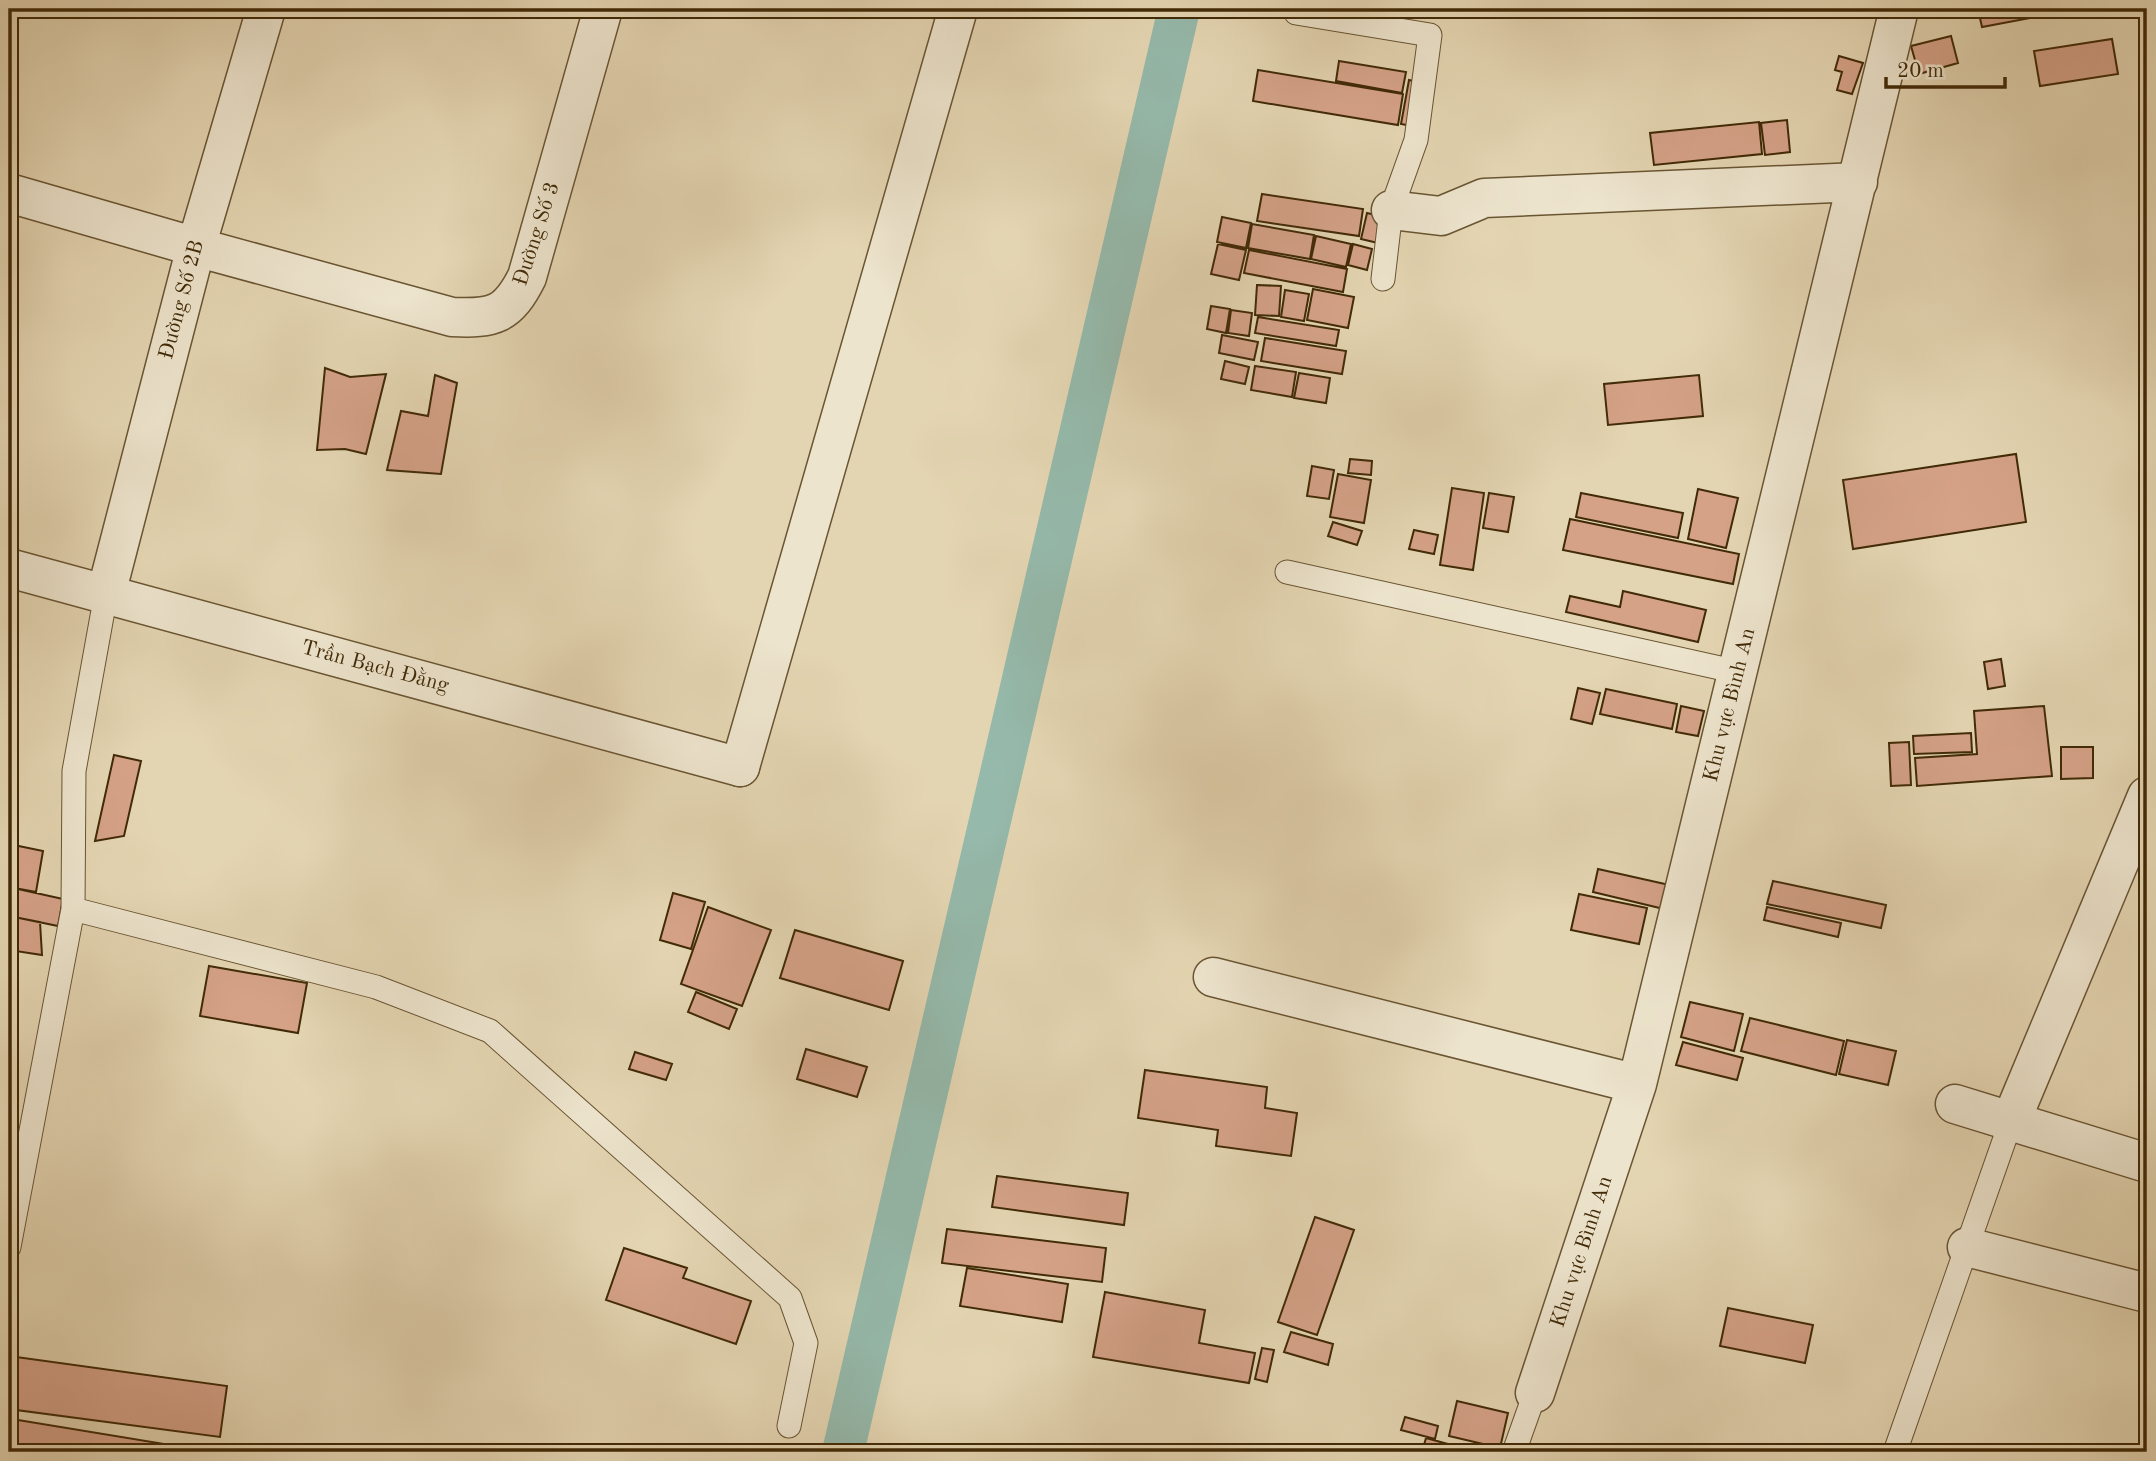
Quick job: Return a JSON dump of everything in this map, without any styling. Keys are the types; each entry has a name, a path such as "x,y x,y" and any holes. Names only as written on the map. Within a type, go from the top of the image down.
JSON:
{"street":[{"name":"Đường Số 2B","path":"106,594 196,247 266,9"},
{"name":"Đường Số 3","path":"9,193 452,317 476,318 499,313 516,299 527,277 603,9"},
{"name":"Trần Bạch Đằng","path":"9,568 740,767 958,9"},
{"name":"Khu vực Bình An","path":"1535,1393 1637,1084 1899,9"},
{"path":"1391,210 1441,216 1484,198 1858,182"},
{"path":"2011,1121 2147,796"},
{"path":"1213,977 1637,1084"},
{"path":"1955,1104 2147,1163"},
{"path":"1968,1247 2147,1293"}],"lane":[{"path":"1296,13 1430,35 1416,140 1391,210 1383,279"},
{"path":"1287,572 1738,672"},
{"path":"9,1247 73,909 74,771 106,594"},
{"path":"73,909 376,987 490,1031 790,1298 806,1343 789,1426"},
{"path":"1895,1452 2011,1121"},
{"path":"1514,1452 1535,1393"}],"building":[{"path":"1978,9 2079,9 1982,27"},
{"path":"1951,36 1958,63 1919,74 1911,46"},
{"path":"2112,39 2118,74 2040,86 2034,51"},
{"path":"1839,56 1863,63 1852,94 1837,90 1842,72 1835,70"},
{"path":"1339,61 1406,72 1402,93 1336,81"},
{"path":"1258,70 1403,94 1398,125 1253,101"},
{"path":"1409,80 1420,82 1412,126 1401,124"},
{"path":"1787,120 1790,152 1765,155 1761,123"},
{"path":"1759,122 1762,154 1654,165 1650,133"},
{"path":"1262,194 1363,209 1359,236 1257,221"},
{"path":"1367,213 1384,217 1378,243 1361,239"},
{"path":"1222,217 1251,223 1246,248 1217,242"},
{"path":"1252,224 1314,235 1310,259 1248,248"},
{"path":"1316,236 1351,244 1346,267 1311,259"},
{"path":"1218,244 1246,250 1239,280 1211,274"},
{"path":"1353,244 1372,249 1367,270 1348,265"},
{"path":"1249,250 1347,269 1343,292 1244,273"},
{"path":"1257,285 1281,286 1279,316 1255,315"},
{"path":"1313,289 1354,297 1348,328 1307,320"},
{"path":"1285,290 1309,294 1304,321 1281,317"},
{"path":"1211,306 1230,309 1226,333 1207,329"},
{"path":"1231,310 1252,313 1249,336 1228,333"},
{"path":"1258,317 1339,330 1336,346 1255,333"},
{"path":"1222,335 1258,342 1254,360 1219,353"},
{"path":"1265,338 1346,351 1342,374 1261,361"},
{"path":"1225,361 1249,367 1245,384 1221,379"},
{"path":"1255,366 1296,372 1292,397 1251,390"},
{"path":"325,368 350,377 386,374 366,454 345,449 317,450"},
{"path":"1299,373 1330,378 1326,403 1294,398"},
{"path":"435,375 457,383 441,474 387,470 401,411 428,416"},
{"path":"1699,375 1703,416 1608,425 1604,384"},
{"path":"2016,454 2026,522 1853,549 1843,480"},
{"path":"1350,459 1372,461 1371,475 1348,473"},
{"path":"1312,466 1334,470 1329,499 1307,496"},
{"path":"1338,474 1371,480 1364,523 1330,517"},
{"path":"1452,488 1484,493 1473,570 1440,565"},
{"path":"1698,489 1738,498 1726,548 1688,539"},
{"path":"1489,493 1514,497 1508,532 1483,528"},
{"path":"1581,493 1683,513 1678,538 1576,517"},
{"path":"1570,519 1739,554 1733,584 1563,550"},
{"path":"1333,522 1362,531 1357,545 1328,536"},
{"path":"1414,530 1438,535 1434,554 1409,549"},
{"path":"1623,591 1706,610 1698,642 1566,612 1570,596 1620,607"},
{"path":"2001,659 2005,686 1988,689 1984,662"},
{"path":"1578,688 1600,693 1592,724 1571,719"},
{"path":"1606,689 1677,704 1672,729 1600,714"},
{"path":"1681,706 1704,711 1698,736 1676,732"},
{"path":"2044,706 2052,776 1917,786 1915,758 1977,754 1974,711"},
{"path":"1971,733 1972,752 1914,754 1913,736"},
{"path":"1909,742 1911,785 1891,786 1889,743"},
{"path":"2061,747 2093,747 2093,778 2061,779"},
{"path":"114,755 141,761 124,836 95,841"},
{"path":"9,844 43,851 36,892 9,887"},
{"path":"1598,869 1674,886 1668,910 1593,892"},
{"path":"1773,881 1886,905 1881,928 1767,904"},
{"path":"9,887 63,899 58,926 9,916"},
{"path":"673,893 705,902 691,949 660,940"},
{"path":"1579,894 1647,908 1639,944 1571,930"},
{"path":"708,907 771,930 742,1006 681,984"},
{"path":"1767,907 1841,923 1838,937 1764,920"},
{"path":"9,916 40,922 42,955 9,950"},
{"path":"795,930 903,961 889,1010 780,978"},
{"path":"209,966 307,983 298,1033 200,1016"},
{"path":"696,992 737,1009 729,1029 688,1012"},
{"path":"1690,1002 1743,1014 1734,1051 1681,1037"},
{"path":"1750,1018 1844,1041 1836,1075 1741,1051"},
{"path":"1847,1040 1896,1051 1888,1085 1839,1074"},
{"path":"1683,1042 1743,1058 1737,1080 1676,1065"},
{"path":"806,1049 867,1067 857,1097 797,1079"},
{"path":"635,1052 672,1064 666,1080 629,1069"},
{"path":"1145,1070 1267,1087 1265,1108 1297,1113 1291,1156 1216,1146 1218,1130 1138,1118"},
{"path":"997,1176 1128,1193 1124,1225 992,1207"},
{"path":"1315,1217 1354,1230 1317,1335 1278,1322"},
{"path":"947,1229 1106,1248 1102,1282 942,1263"},
{"path":"624,1248 687,1268 683,1278 751,1301 736,1344 606,1300"},
{"path":"967,1268 1068,1284 1062,1322 960,1306"},
{"path":"1105,1292 1205,1310 1199,1343 1255,1353 1249,1383 1093,1357"},
{"path":"1728,1308 1813,1325 1805,1363 1720,1346"},
{"path":"1291,1332 1333,1344 1328,1365 1284,1352"},
{"path":"1262,1348 1274,1350 1267,1382 1255,1379"},
{"path":"9,1356 227,1386 220,1437 9,1409"},
{"path":"1457,1401 1508,1413 1500,1448 1449,1436"},
{"path":"1405,1417 1438,1426 1435,1439 1401,1430"},
{"path":"18,1420 207,1451 207,1452 12,1452"},
{"path":"1426,1438 1477,1452 1422,1452"}],"waterway":[{"path":"843,1452 1179,9"}]}
